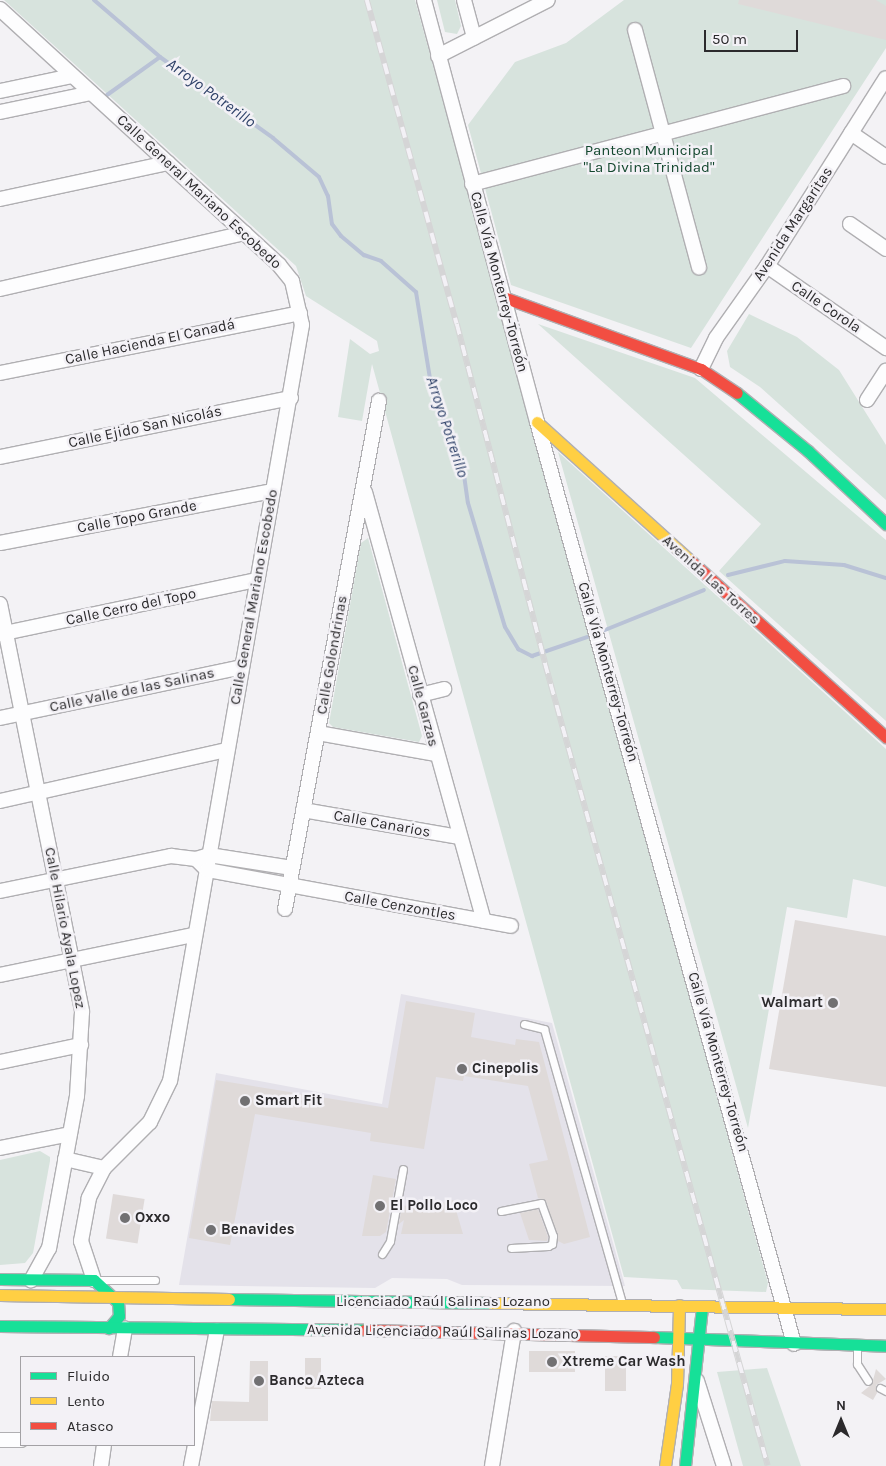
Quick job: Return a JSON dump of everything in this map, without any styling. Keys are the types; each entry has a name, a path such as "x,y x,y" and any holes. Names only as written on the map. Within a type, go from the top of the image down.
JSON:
{"main road":[{"path":"503,297 701,370 742,395 886,524"},
{"name":"Avenida Las Torres","path":"537,422 886,737"},
{"path":"0,1279 94,1280 114,1298 119,1316 109,1328"},
{"name":"Licenciado Raúl Salinas Lozano","path":"0,1295 886,1309"},
{"path":"214,1312 238,1310 252,1300"},
{"path":"665,1466 677,1384 679,1305"},
{"path":"684,1466 697,1381 702,1306"},
{"path":"125,1328 133,1313"},
{"name":"Avenida Licenciado Raúl Salinas Lozano","path":"0,1326 217,1330 514,1331 701,1341 886,1346"}],"street":[{"name":"Calle Vía Monterrey-Torreón","path":"424,0 537,422 749,1170 794,1344"},
{"path":"464,0 474,38"},
{"path":"438,56 548,0"},
{"name":"Calle General Mariano Escobedo","path":"0,9 246,232 292,281 300,313 301,340 256,580 227,750 202,857 206,870 165,1097 150,1122 104,1168 89,1198 81,1241 94,1280"},
{"path":"636,30 699,268"},
{"path":"0,91 72,76"},
{"name":"Avenida Margaritas","path":"701,370 716,338 767,266 886,78"},
{"path":"472,184 843,86"},
{"path":"0,112 91,93"},
{"path":"852,133 886,156"},
{"path":"0,199 168,163"},
{"path":"850,224 886,249"},
{"path":"0,289 246,232"},
{"name":"Calle Corola","path":"767,266 886,348"},
{"name":"Calle Hacienda El Canadá","path":"0,373 300,313"},
{"path":"867,400 886,371"},
{"name":"Calle Ejido San Nicolás","path":"0,457 291,398"},
{"name":"Calle Golondrinas","path":"285,909 379,401"},
{"name":"Calle Garzas","path":"364,489 484,922"},
{"name":"Calle Topo Grande","path":"0,543 273,491"},
{"name":"Calle Cerro del Topo","path":"3,634 256,580"},
{"name":"Calle Hilario Ayala Lopez","path":"0,604 3,634 22,713 57,879 82,1012 81,1045 70,1134 47,1256 31,1280"},
{"name":"Calle Valle de las Salinas","path":"0,718 242,668"},
{"path":"420,695 444,689"},
{"path":"318,733 436,754"},
{"path":"0,800 227,750"},
{"name":"Calle Canarios","path":"303,810 460,837"},
{"path":"0,890 153,858 202,857 292,868"},
{"name":"Calle Cenzontles","path":"206,870 511,926"},
{"path":"0,974 194,935"},
{"path":"0,1062 81,1045"},
{"path":"0,1148 70,1134"},
{"path":"65,1159 104,1168"},
{"path":"120,1356 125,1328"},
{"path":"191,1466 209,1395 217,1330"},
{"path":"492,1466 514,1331"},
{"path":"697,1381 724,1466"},
{"path":"0,1440 20,1440"},
{"path":"101,1466 104,1446"}],"lane":[{"path":"524,1024 544,1029 622,1304"},
{"path":"382,1254 390,1241 402,1169"},
{"path":"501,1211 541,1203 553,1236 552,1244 548,1246 511,1248"},
{"path":"94,1280 155,1280"},
{"path":"857,1346 858,1364 868,1381"}],"shaded area":[{"path":"401,994 552,1023 625,1286 462,1285 447,1279 392,1278 375,1288 179,1285 216,1073 382,1104"}],"green space":[{"path":"4,0 415,0 768,1283 766,1292 682,1289 677,1280 624,1277 372,364 362,421 338,417 350,339 370,354 379,351 377,341 306,296 296,266"},
{"path":"437,0 455,0 461,26 457,34 445,32"},
{"name":"Panteon Municipal \"La Divina Trinidad\"","path":"624,0 886,0 886,48 691,348 511,285 468,125 515,62 566,43"},
{"path":"749,314 797,337 839,370 886,445 886,500 760,387 730,367 727,351"},
{"path":"538,324 695,378 886,540 886,721 719,571 761,524"},
{"path":"558,452 886,749 886,887 853,879 847,918 787,907 748,1128"},
{"path":"368,538 422,736 419,742 333,727 329,723 361,543"},
{"path":"40,1151 50,1157 50,1161 33,1253 25,1263 0,1265 0,1160"},
{"path":"767,1368 801,1466 743,1466 717,1372"}],"building":[{"path":"739,0 876,0 886,6 886,40 738,4"},
{"name":"Walmart","path":"795,920 886,936 886,1087 769,1069"},
{"path":"406,1001 475,1013 471,1037 515,1045 516,1039 539,1042 590,1237 564,1244 558,1241 546,1201 538,1198 529,1164 548,1160 528,1086 464,1076 463,1081 436,1077 424,1149 370,1141 371,1133 255,1114 230,1245 189,1238 216,1080 388,1108"},
{"name":"El Pollo Loco","path":"373,1175 396,1179 386,1232 380,1236 362,1236"},
{"name":"Oxxo","path":"113,1194 145,1199 138,1243 106,1238"},
{"path":"453,1200 463,1234 401,1234 404,1220 399,1224 402,1205 420,1209"},
{"path":"538,1209 548,1237 547,1241 529,1240 520,1213"},
{"name":"Xtreme Car Wash","path":"529,1351 575,1351 575,1372 529,1372"},
{"path":"605,1356 626,1356 626,1391 605,1391"},
{"path":"305,1358 321,1358 321,1389 305,1389"},
{"name":"Banco Azteca","path":"250,1361 268,1361 268,1421 210,1421 212,1401 249,1402"},
{"path":"876,1369 886,1379 876,1385 877,1393 873,1400 861,1393 872,1384"}],"waterway":[{"name":"Arroyo Potrerillo","path":"94,0 160,57 273,138 319,177 328,196 332,224 341,236 364,255 381,261 416,292 432,391 463,468 468,503 505,627 518,649 532,656 593,635"},
{"path":"107,95 160,57"},
{"name":"Arroyo Potrerillo","path":"728,575 785,561 844,565 886,578"},
{"name":"Arroyo Potrerillo","path":"600,632 704,590"}],"railway":[{"path":"367,0 457,324 545,663 768,1466"}],"traffic: fast":[{"path":"737,393 808,451 886,524"},
{"path":"0,1279 94,1280 118,1302 119,1316 109,1328"},
{"path":"229,1299 491,1303"},
{"path":"685,1466 702,1306"},
{"path":"0,1326 364,1330"},
{"path":"654,1337 886,1346"}],"traffic: slow":[{"path":"537,422 691,561"},
{"path":"0,1295 229,1299"},
{"path":"491,1303 886,1309"},
{"path":"665,1466 677,1384 679,1305"}],"traffic: jam":[{"path":"503,297 701,369 737,393"},
{"path":"691,561 886,737"},
{"path":"364,1330 654,1337"}],"place":[{"name":"Walmart","path":"833,1003"},
{"name":"Cinepolis","path":"462,1069"},
{"name":"Smart Fit","path":"245,1101"},
{"name":"El Pollo Loco","path":"380,1206"},
{"name":"Oxxo","path":"125,1218"},
{"name":"Benavides","path":"211,1230"},
{"name":"Xtreme Car Wash","path":"552,1362"},
{"name":"Banco Azteca","path":"259,1381"}]}
